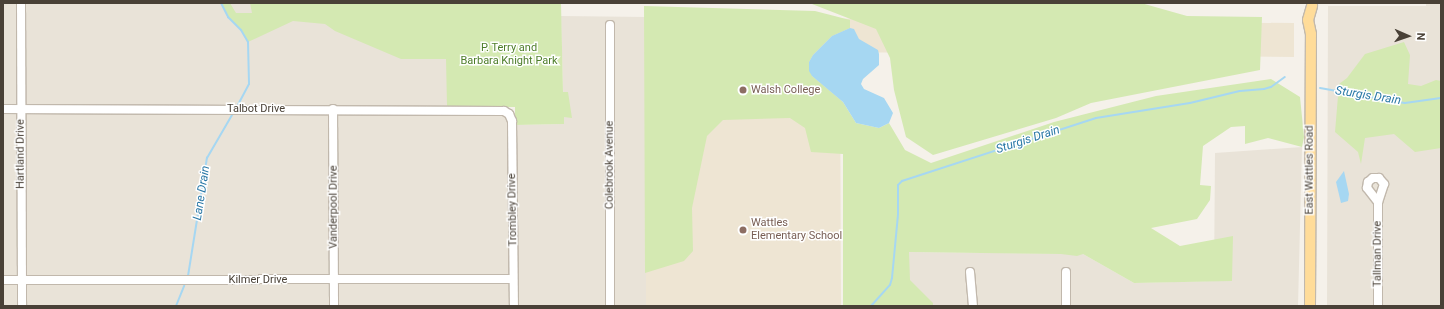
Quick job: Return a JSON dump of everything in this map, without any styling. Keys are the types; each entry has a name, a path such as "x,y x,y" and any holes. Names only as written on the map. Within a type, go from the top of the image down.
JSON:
{"main road":[{"name":"East Wattles Road","path":"1310,306 1311,34 1308,20 1312,5"}],"street":[{"name":"Hartland Drive","path":"22,3 22,306"},
{"name":"Colebrook Avenue","path":"610,25 610,306"},
{"name":"Talbot Drive","path":"3,109 500,110 509,114"},
{"name":"Vanderpool Drive","path":"333,109 334,306"},
{"name":"Trombley Drive","path":"509,114 512,121 514,306"},
{"name":"Tallman Drive","path":"1378,202 1378,306"},
{"path":"970,272 973,306"},
{"path":"1066,272 1066,306"},
{"name":"Kilmer Drive","path":"3,280 513,279"}],"shaded area":[{"path":"3,3 309,3 447,45 447,113 502,114 508,121 511,306 26,306 26,276 3,276"},
{"path":"1105,3 1105,22 1294,23 1294,57 840,52 841,306 646,306 646,17 885,19"},
{"path":"1426,3 1441,3 1441,306 1327,306 1328,6 1426,6"},
{"path":"561,16 646,17 646,306 518,306 515,125 564,124"},
{"path":"1302,147 1298,306 889,306 908,252 1083,254 1134,283 1214,281 1215,153"},
{"path":"3,283 19,283 19,306 3,306"}],"green space":[{"name":"P. Terry and Barbara Knight Park","path":"221,3 230,3 236,13 252,13 250,3 561,3 563,92 568,92 572,118 564,117 564,124 515,125 515,107 447,106 446,59 401,59 335,31 325,24 293,21 248,42 241,30 228,17"},
{"path":"1141,3 1187,16 1262,17 1260,70 1091,103 1056,118 933,155 906,137 894,90 890,58 876,29 812,4"},
{"path":"644,6 815,11 850,20 850,28 832,36 813,55 809,62 812,76 843,102 856,123 879,128 889,123 905,150 931,163 1054,122 1156,96 1271,79 1300,97 1304,137 1302,147 1268,138 1245,144 1245,126 1231,127 1203,146 1200,185 1211,186 1210,200 1197,219 1151,228 1180,246 1233,236 1232,281 1134,283 1083,254 1077,256 1061,254 909,252 910,280 933,303 933,306 843,306 843,154 811,152 805,128 790,118 723,120 707,136 692,208 693,251 684,261 645,273"},
{"path":"1404,42 1410,55 1408,84 1421,86 1436,80 1441,81 1441,148 1415,152 1394,134 1365,138 1361,164 1358,152 1335,132 1339,84 1347,78 1365,54"}],"water":[{"path":"850,28 854,29 859,39 878,50 879,65 863,79 861,84 864,89 884,98 893,113 889,123 879,128 856,123 843,102 812,76 809,71 809,62 813,55 832,36"},
{"path":"1344,171 1349,194 1348,201 1341,203 1336,182"}],"waterway":[{"name":"Lane Drain","path":"221,3 228,17 241,30 248,42 249,84 238,105"},
{"name":"Sturgis Drain","path":"871,306 890,285 892,278 898,214 898,185 902,181 1096,118 1190,103 1240,91 1264,89 1271,87 1285,77"},
{"name":"Sturgis Drain","path":"1320,88 1405,103 1441,98"},
{"name":"Lane Drain","path":"188,276 207,158 232,115"},
{"name":"Lane Drain","path":"176,306 184,286"}],"place":[{"name":"Walsh College","path":"743,90"},
{"name":"Wattles Elementary School","path":"743,230"}]}
